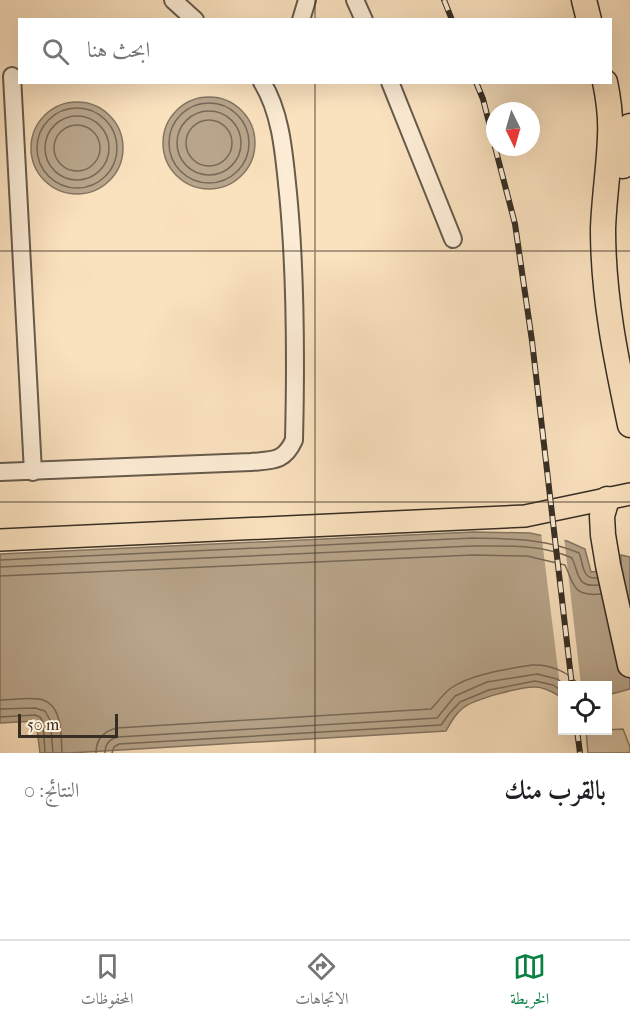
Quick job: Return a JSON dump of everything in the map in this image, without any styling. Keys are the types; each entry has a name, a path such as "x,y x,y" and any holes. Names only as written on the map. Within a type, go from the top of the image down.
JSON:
{"highway":[{"path":"584,0 589,18"},
{"path":"605,84 610,117 618,148 621,183 618,239 622,295 630,344"},
{"path":"630,126 627,137 618,148 604,196 603,230 605,292 630,425"},
{"path":"612,498 602,516 602,525 630,665"},
{"path":"582,520 594,526 598,531 606,554"}],"main road":[{"path":"0,540 525,516 612,498"},
{"path":"525,516 545,522 582,520 591,515 598,506 612,498"}],"lane":[{"path":"173,0 193,18"},
{"path":"302,18 307,0"},
{"path":"355,0 363,18"},
{"path":"11,76 33,472"},
{"path":"0,472 251,462 274,460 289,452 294,440 296,356 291,223 283,146 276,115 263,84"},
{"path":"391,84 453,239"}],"shaded area":[{"path":"623,729 630,753 588,753 586,735 612,735 612,730"}],"water":[{"path":"209,97 235,105 247,117 255,143 247,169 235,181 209,189 183,181 171,169 163,143 171,117 183,105"},
{"path":"77,102 103,110 115,122 123,148 115,174 103,186 77,194 51,186 39,174 31,148 39,122 51,110"},
{"path":"473,532 530,533 567,541 585,549 591,572 621,569 621,555 630,557 630,689 612,694 612,681 558,681 558,695 538,687 509,691 487,697 463,708 446,731 40,753 36,721 0,723 0,554"}],"pier":[{"path":"541,532 564,537 581,681 559,681"}],"railway":[{"path":"444,0 451,18"},
{"path":"477,84 486,111"},
{"path":"497,156 515,224 532,341 571,681"},
{"path":"578,735 580,753"}]}
